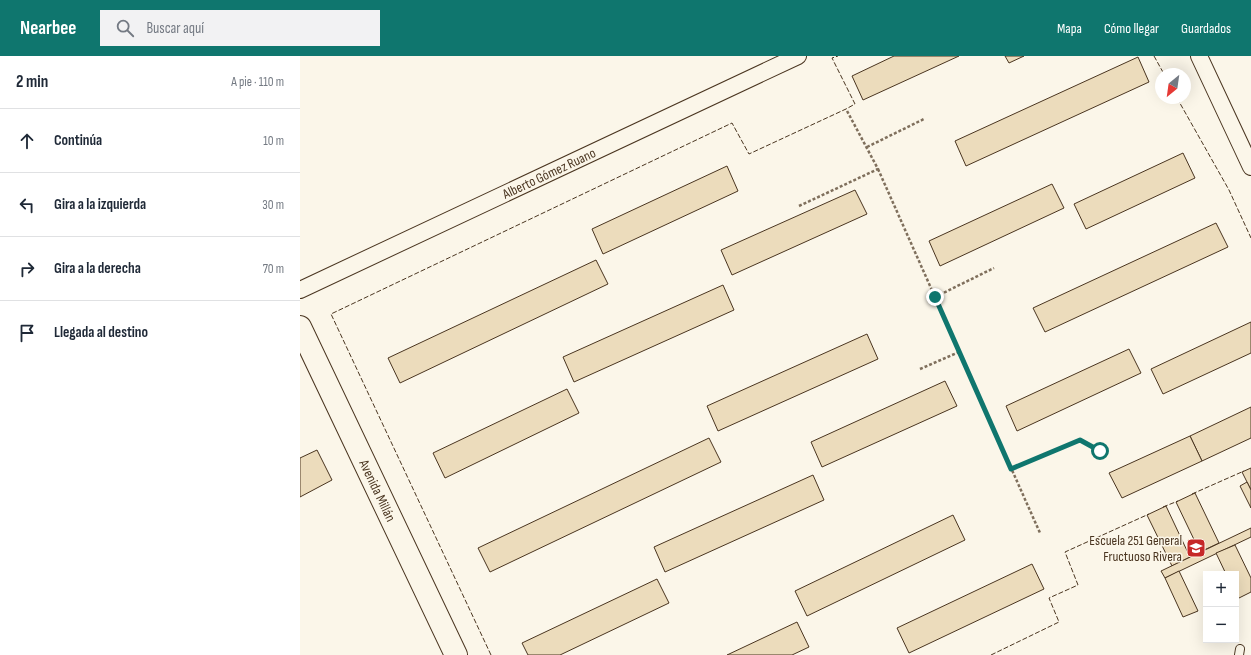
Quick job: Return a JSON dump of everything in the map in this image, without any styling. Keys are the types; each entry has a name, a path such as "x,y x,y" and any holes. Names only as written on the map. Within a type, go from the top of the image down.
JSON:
{"street":[{"name":"Alberto Gómez Ruano","path":"300,290 798,56"},
{"path":"1199,56 1251,167"},
{"name":"Avenida Millán","path":"301,333 456,655"}],"path":[{"path":"846,109 878,169 1040,533"},
{"path":"867,146 924,119"},
{"path":"799,206 878,169"},
{"path":"935,297 994,268"},
{"path":"920,369 960,352"},
{"path":"1011,469 1080,440 1100,451"}],"building":[{"path":"894,56 959,56 863,100 852,76"},
{"path":"1005,56 1024,56 1009,63"},
{"path":"1138,57 1149,82 966,166 955,141"},
{"path":"1183,153 1195,178 1086,229 1074,204"},
{"path":"727,166 738,191 603,254 592,229"},
{"path":"1052,184 1064,208 940,266 929,241"},
{"path":"855,190 867,214 732,275 721,250"},
{"path":"1216,223 1228,247 1045,332 1033,308"},
{"path":"596,260 608,284 400,383 388,358"},
{"path":"723,285 734,310 574,382 563,357"},
{"path":"1251,322 1251,353 1163,394 1151,369"},
{"path":"867,334 878,359 718,431 707,406"},
{"path":"1129,349 1141,373 1017,431 1006,406"},
{"path":"945,381 957,406 822,467 811,442"},
{"path":"567,389 579,413 445,478 433,453"},
{"path":"1251,407 1251,438 1202,461 1190,436"},
{"path":"1190,436 1202,461 1122,498 1109,473"},
{"path":"709,438 721,462 490,572 478,548"},
{"path":"317,450 332,480 300,497 300,458"},
{"path":"1251,468 1251,490 1242,472"},
{"path":"813,475 824,500 665,572 654,547"},
{"path":"1247,482 1251,490 1251,508 1240,486"},
{"path":"1195,493 1219,543 1200,552 1176,502"},
{"path":"1166,506 1190,557 1172,566 1147,515"},
{"path":"953,515 965,540 807,616 795,591"},
{"path":"1251,528 1251,537 1165,578 1161,571"},
{"path":"1235,545 1251,578 1251,592 1239,598 1239,571 1225,571 1216,553"},
{"path":"1032,564 1044,589 909,653 897,628"},
{"path":"1179,571 1198,611 1183,617 1165,578"},
{"path":"657,579 669,603 560,655 528,655 522,643"},
{"path":"797,622 809,647 792,655 727,655"}],"fence":[{"path":"491,655 331,314 732,123 749,154 846,109 855,104 832,58 838,56"},
{"path":"1154,56 1161,68"},
{"path":"1180,104 1229,190 1251,238"},
{"path":"1192,494 1244,471"},
{"path":"1163,507 1178,501"},
{"path":"991,655 1059,622 1049,598 1078,585 1065,552 1149,514"}],"place":[{"name":"Escuela 251 General Fructuoso Rivera","path":"1196,548"}],"route":[{"path":"935,297 1011,469 1080,440 1100,451"}]}
